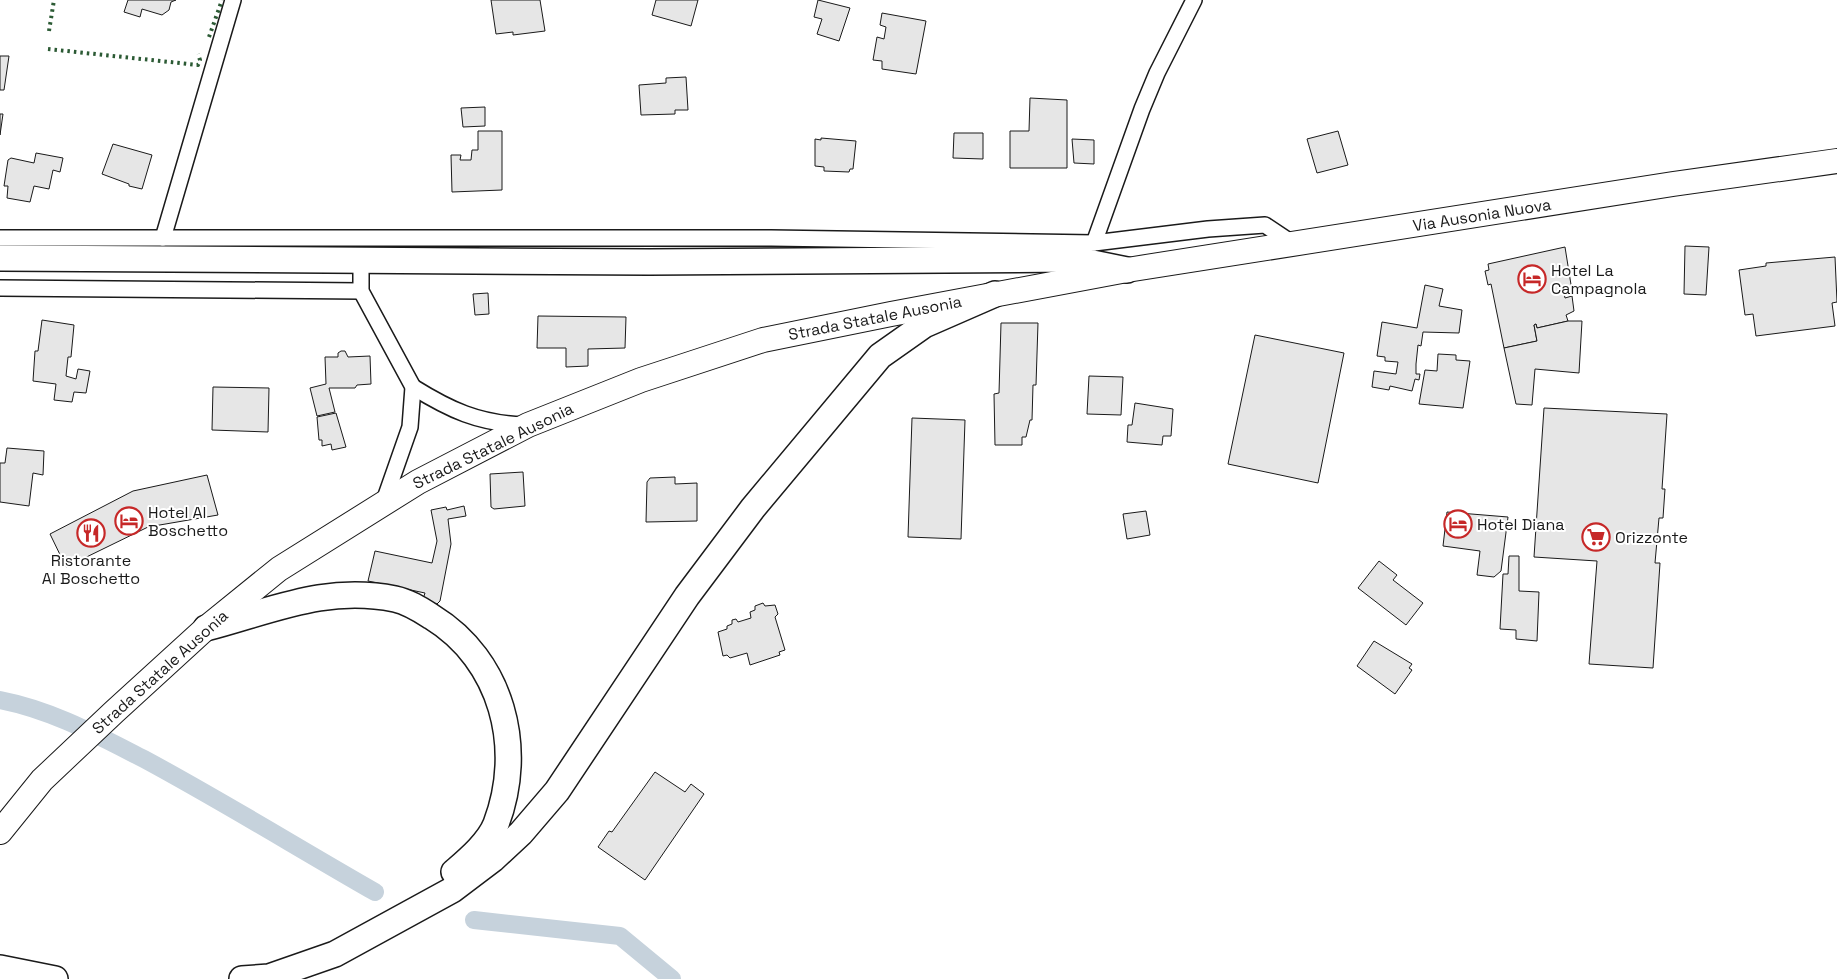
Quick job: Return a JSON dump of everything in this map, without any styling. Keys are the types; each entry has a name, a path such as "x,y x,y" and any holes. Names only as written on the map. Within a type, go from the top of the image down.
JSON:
{"highway":[{"path":"0,258 649,262 1073,259 1127,270"},
{"path":"242,979 269,977 336,954 452,890 493,859 522,833 557,791 687,596 753,508 880,356 924,325 995,294"},
{"path":"206,628 293,603 334,595 366,594 397,600 424,612 453,630 485,668 502,707 508,748 505,790 496,825 474,855 438,887 428,902"},
{"path":"0,968 56,979"}],"main road":[{"name":"Via Ausonia Nuova","path":"1127,270 1663,186 1837,161"},
{"name":"Strada Statale Ausonia","path":"0,832 42,780 206,628 279,569 418,482 528,425 641,380 763,340 1127,270"}],"street":[{"path":"162,238 233,0"},
{"path":"1094,243 1142,109 1157,73 1194,0"},
{"path":"0,238 771,238 1094,243 1208,229 1265,225 1295,245"},
{"path":"360,260 361,291 413,388 446,408 494,424 528,425"},
{"path":"0,288 361,291"},
{"path":"383,504 410,427 413,388"}],"building":[{"path":"128,0 176,0 171,2 169,10 162,15 142,9 140,17 124,12"},
{"path":"491,0 540,0 545,31 513,35 513,32 496,34"},
{"path":"656,0 698,0 691,26 652,15"},
{"path":"818,0 850,8 839,41 817,34 822,19 814,17"},
{"path":"882,13 926,21 916,74 882,69 882,61 873,60 877,37 884,39 886,27 880,25"},
{"path":"0,56 9,56 4,90 0,90"},
{"path":"686,77 688,110 675,110 675,114 641,115 639,85 666,83 666,78"},
{"path":"1030,98 1067,100 1067,168 1010,168 1010,131 1029,131"},
{"path":"485,107 485,126 463,127 461,108"},
{"path":"0,114 3,114 0,135"},
{"path":"478,131 502,131 502,190 452,192 451,155 461,155 460,160 471,160 472,150 478,150"},
{"path":"1338,131 1348,165 1317,173 1307,139"},
{"path":"954,133 983,133 983,159 953,158"},
{"path":"821,138 856,141 853,169 850,169 849,172 824,171 824,167 815,166 815,139 821,140"},
{"path":"1072,139 1094,140 1094,164 1074,163"},
{"path":"113,144 152,155 142,189 129,186 129,184 102,174"},
{"path":"36,153 63,158 60,172 53,170 49,189 34,186 30,202 7,198 8,186 4,186 8,160 11,158 34,163"},
{"path":"1685,246 1709,247 1706,295 1684,294"},
{"path":"1565,247 1572,291 1564,293 1565,298 1572,296 1574,311 1566,315 1568,321 1537,328 1536,324 1534,325 1537,341 1504,348 1491,284 1488,285 1485,271 1489,270 1488,264"},
{"path":"1835,257 1837,302 1832,303 1835,326 1756,336 1753,314 1745,315 1739,270 1766,266 1766,263"},
{"path":"1425,285 1443,289 1439,306 1462,310 1459,333 1423,332 1421,346 1418,345 1416,364 1416,374 1420,374 1419,380 1415,379 1412,391 1390,386 1389,390 1372,387 1374,371 1396,374 1398,362 1385,361 1385,357 1377,356 1382,322 1417,328"},
{"path":"488,293 489,314 475,315 473,294"},
{"path":"538,316 626,317 625,348 588,349 588,366 566,367 566,348 537,348"},
{"path":"42,320 74,325 71,357 68,357 66,376 76,379 78,369 90,371 86,393 74,392 72,402 54,400 56,384 33,381 35,351 38,351"},
{"path":"1568,321 1582,321 1579,373 1535,369 1532,405 1516,404 1504,348 1537,341 1534,325 1536,324 1537,328"},
{"path":"1001,323 1038,323 1036,385 1033,385 1032,420 1030,420 1026,437 1022,437 1022,445 995,445 994,394 999,393"},
{"path":"1255,335 1344,353 1318,483 1228,464"},
{"path":"345,351 348,357 370,356 371,384 357,385 355,388 329,388 335,412 317,416 310,388 326,384 325,357 338,357 338,353"},
{"path":"1438,354 1456,355 1456,360 1470,361 1463,408 1419,404 1425,370 1437,371"},
{"path":"1089,376 1123,377 1121,415 1087,414"},
{"path":"213,387 269,388 268,432 212,430"},
{"path":"1135,403 1173,409 1171,436 1163,436 1162,445 1127,442 1128,425 1132,425"},
{"name":"Orizzonte","path":"1544,408 1667,414 1662,489 1665,489 1663,518 1659,518 1655,563 1660,563 1653,668 1589,664 1597,561 1534,557"},
{"path":"336,413 346,447 332,450 331,444 322,446 322,440 319,440 317,417"},
{"path":"912,418 965,420 961,539 908,537"},
{"path":"7,448 44,451 43,475 33,473 29,506 0,502 0,463 5,463"},
{"path":"523,472 525,506 494,509 491,507 490,474"},
{"name":"Hotel Al Boschetto","path":"207,475 218,515 148,527 66,567 50,534 133,491"},
{"path":"675,477 675,484 697,483 697,521 646,522 647,482 650,478"},
{"path":"464,506 466,516 448,519 451,544 440,601 437,604 423,599 425,593 368,581 375,551 432,563 437,541 431,510 446,507 447,510"},
{"path":"1146,511 1150,535 1127,539 1123,514"},
{"path":"1447,512 1508,517 1501,571 1494,577 1477,575 1480,551 1443,546"},
{"path":"1509,556 1519,556 1519,591 1539,592 1537,641 1516,639 1516,630 1500,629 1503,574 1508,574"},
{"path":"1379,561 1397,575 1393,580 1423,603 1406,625 1358,588"},
{"path":"763,603 765,606 775,605 778,614 775,617 785,650 779,652 780,655 750,665 747,653 730,658 727,655 723,656 718,632 727,629 727,626 732,624 732,620 736,619 738,622 751,618 750,612 755,610 755,606"},
{"path":"1374,641 1412,664 1409,668 1412,670 1395,694 1357,666"},
{"path":"655,772 685,792 691,784 704,794 645,880 598,847 609,831 612,832"}],"waterway":[{"path":"0,700 19,704 56,717 91,732 144,759 375,892"},
{"path":"474,920 620,936 672,979"}],"hedge":[{"path":"49,31 54,0"},
{"path":"209,37 222,0"},
{"path":"48,49 198,65 200,60 198,54"}],"place":[{"name":"Hotel La Campagnola","path":"1532,279"},
{"name":"Hotel Al Boschetto","path":"129,521"},
{"name":"Hotel Diana","path":"1458,524"},
{"name":"Ristorante Al Boschetto","path":"91,533"},
{"name":"Orizzonte","path":"1596,537"}]}
